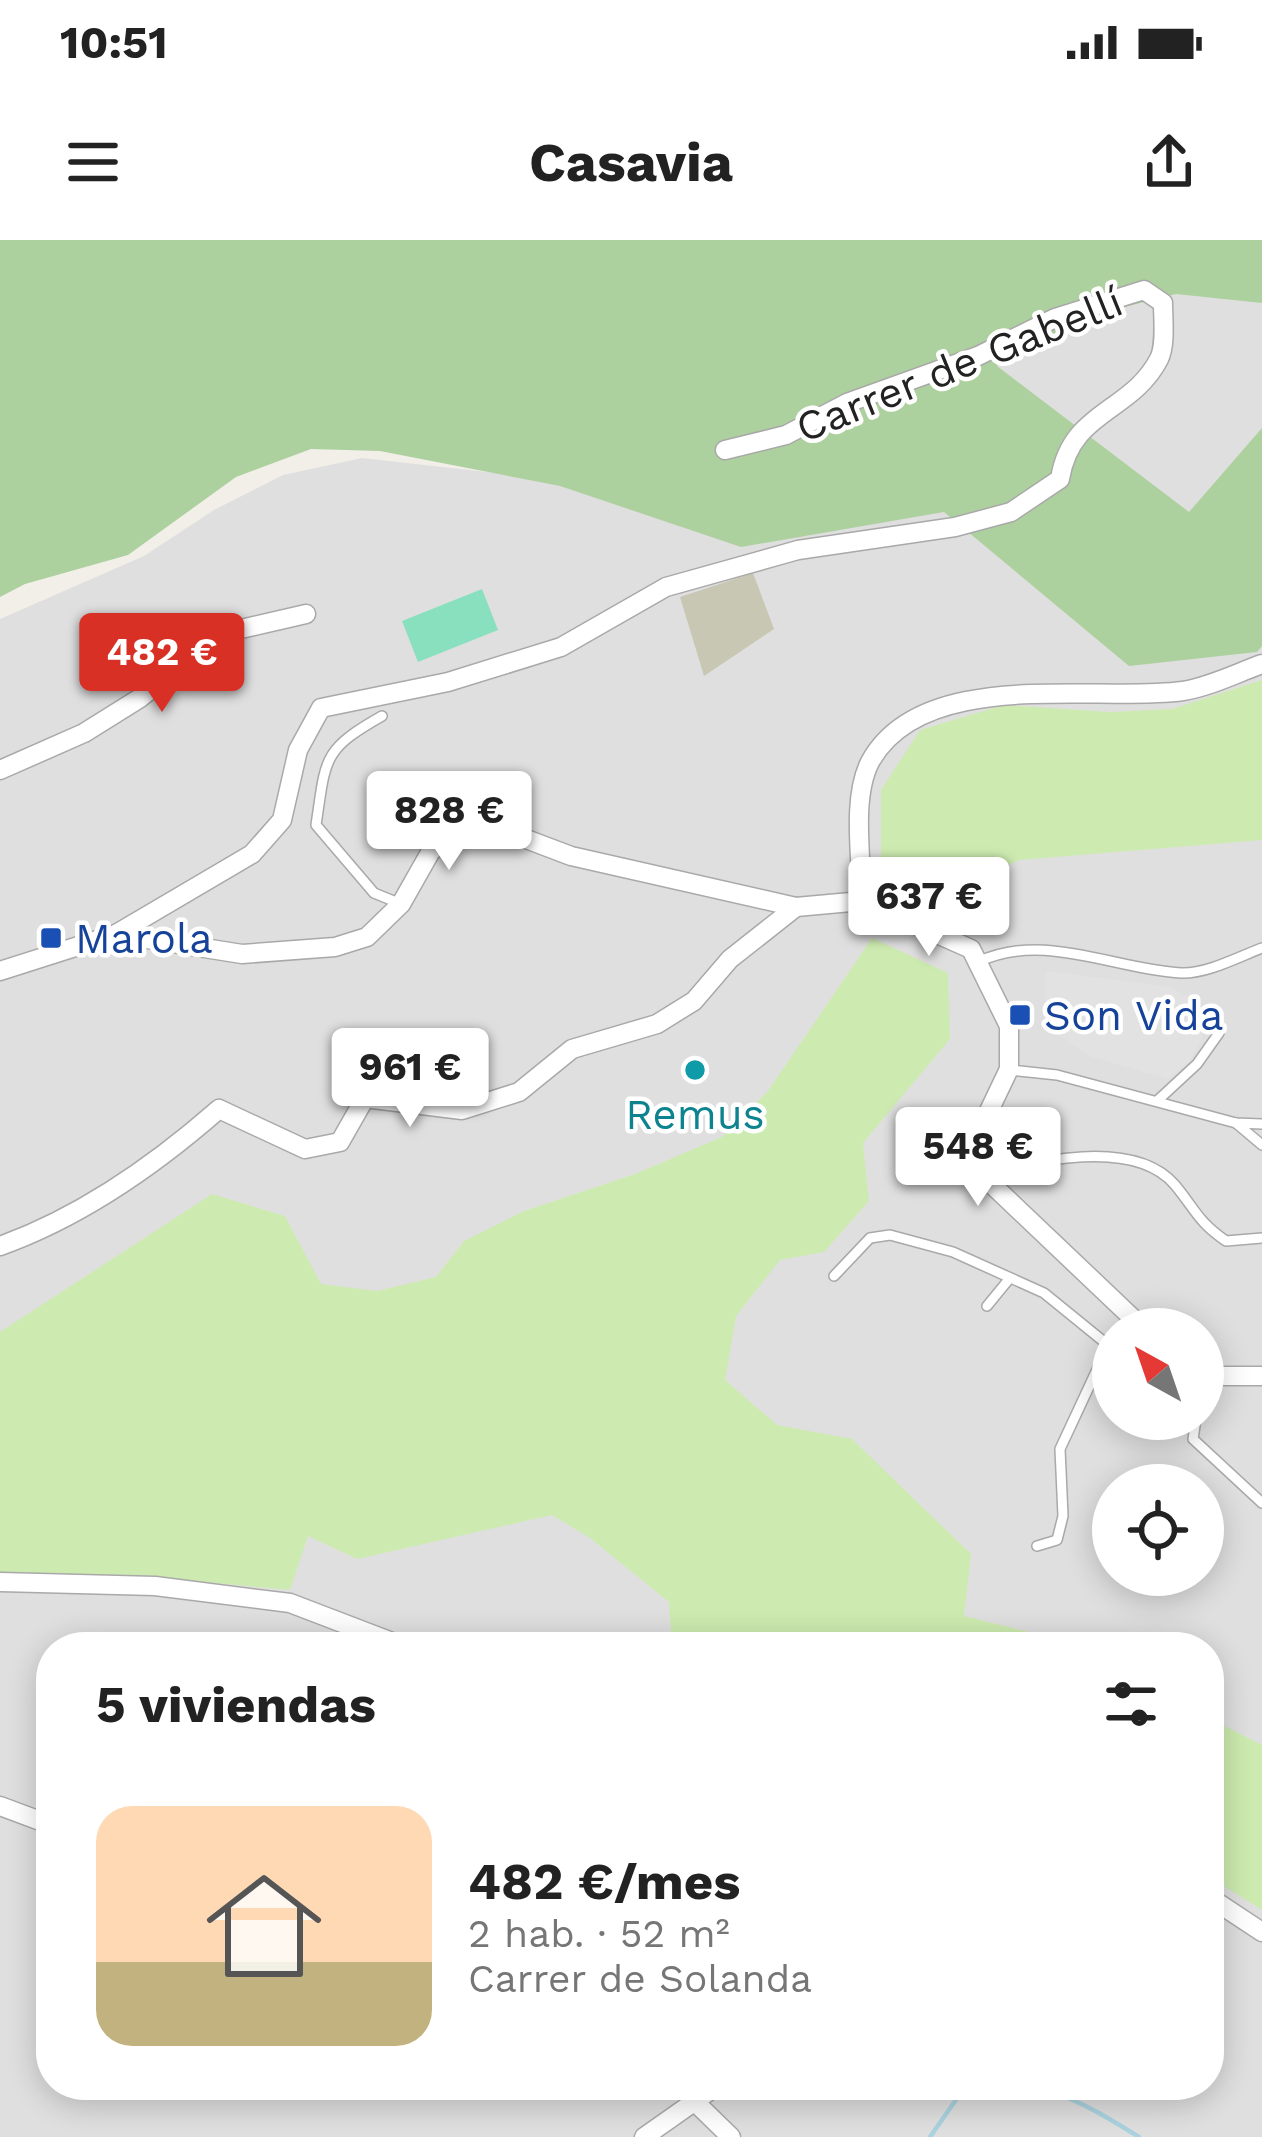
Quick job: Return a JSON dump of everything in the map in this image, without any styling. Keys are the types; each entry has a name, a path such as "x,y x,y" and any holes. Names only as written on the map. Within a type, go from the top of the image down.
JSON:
{"street":[{"name":"Carrer de Gabellí","path":"116,934 252,854 282,820 298,750 322,708 448,682 561,646 666,587 798,550 955,527 1011,512 1060,479 1064,456 1082,427 1141,384 1161,355 1163,303 1144,290 1055,318 978,356 847,403 786,435 725,450"},
{"path":"0,770 103,722 219,634 307,614"},
{"path":"862,901 861,808 870,763 910,722 999,693 1184,691 1262,664"},
{"path":"0,970 116,934 242,954 335,947 368,938 401,904 431,851 476,820 571,856 796,907 862,901 971,949 1009,1026 1009,1069 978,1134 983,1176 1122,1308"},
{"path":"0,1246 68,1216 169,1153 219,1109 305,1149 340,1142 365,1098 462,1110 519,1092 572,1049 657,1024 694,1001 730,959 796,907"},
{"path":"1224,1379 1262,1376"},
{"path":"0,1582 154,1586 290,1603 366,1632"},
{"path":"0,1806 36,1819"},
{"path":"1224,1907 1262,1932"},
{"path":"644,2137 698,2100"},
{"path":"695,2102 731,2137"}],"lane":[{"path":"382,716 338,741 324,769 316,825 374,893 401,904"},
{"path":"978,962 1006,949 1038,950 1186,974 1262,948"},
{"path":"1157,1101 1197,1064 1220,1033 1202,1018"},
{"path":"1009,1069 1057,1075 1235,1124 1262,1124"},
{"path":"1235,1124 1262,1144"},
{"path":"983,1176 1038,1159 1100,1157 1149,1166 1174,1185 1188,1209 1226,1240 1262,1238"},
{"path":"834,1276 870,1238 890,1235 953,1252 1044,1293 1092,1332"},
{"path":"987,1306 1010,1278"},
{"path":"1037,1546 1057,1540 1063,1516 1060,1449 1092,1384"},
{"path":"1194,1440 1262,1503"}],"shaded area":[{"path":"1262,240 1262,2137 0,2137 0,619 144,556 214,510 283,475 362,458 560,480"},
{"path":"753,573 774,629 704,676 680,597"},
{"path":"1046,971 1171,987 1190,998 1203,1037 1189,1062 1168,1079 1089,1056 1055,1033 1046,1010"}],"green space":[{"path":"0,240 1262,240 1262,303 1176,294 1081,318 997,366 1189,512 1262,428 1262,646 1257,652 1129,666 944,512 741,547 560,486 380,451 311,449 236,477 128,555 25,584 0,597"},
{"path":"482,589 498,630 418,662 402,621"},
{"path":"1262,680 1262,840 1019,860 925,905 881,887 881,790 920,730 1004,705 1110,712 1172,709"},
{"path":"872,938 948,973 950,1039 863,1143 869,1201 824,1252 780,1260 736,1316 725,1380 777,1425 852,1439 971,1554 964,1616 1029,1632 671,1632 669,1602 590,1538 552,1515 357,1559 308,1536 290,1590 128,1575 0,1573 0,1332 212,1194 285,1216 321,1284 377,1291 436,1277 464,1241 524,1211 635,1174 722,1137 768,1091"},
{"path":"1224,1726 1262,1745 1262,1910 1224,1886"}],"waterway":[{"path":"930,2137 956,2100"},
{"path":"1072,2100 1139,2137"}],"place":[{"name":"Marola","path":"51,938"},
{"name":"Son Vida","path":"1020,1015"},
{"name":"Remus","path":"695,1070"}]}
